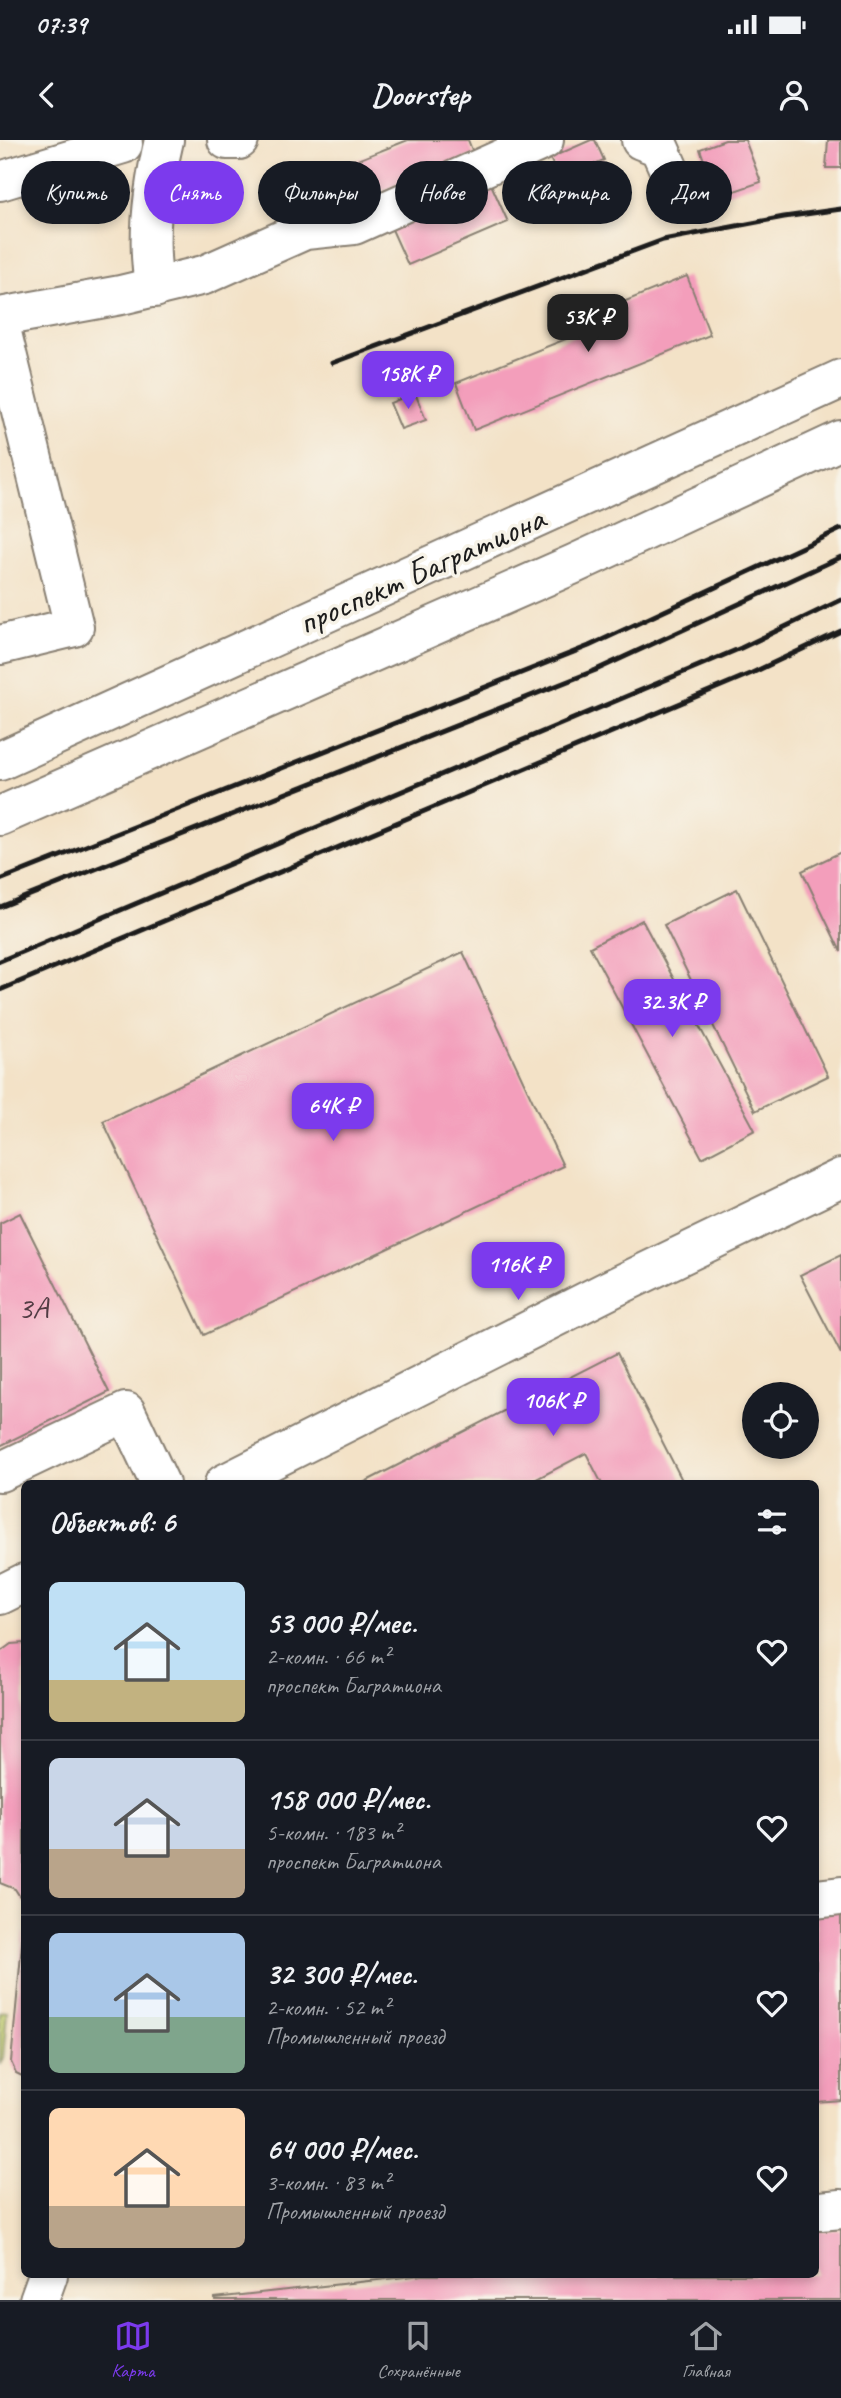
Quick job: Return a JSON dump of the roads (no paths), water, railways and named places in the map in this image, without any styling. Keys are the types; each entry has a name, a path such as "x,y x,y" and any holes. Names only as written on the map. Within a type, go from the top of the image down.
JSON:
{"main road":[{"path":"228,140 239,140"},
{"path":"0,317 155,288 204,275 305,230 354,225 544,140"},
{"path":"641,140 659,147 665,161"},
{"path":"0,181 123,142 161,152 151,225 151,269 155,288"},
{"path":"0,325 74,627 0,645"},
{"name":"проспект Багратиона","path":"0,761 841,379"},
{"name":"проспект Багратиона","path":"0,816 574,564 841,440"},
{"path":"231,1480 609,1290 841,1178"},
{"path":"0,1472 126,1412 158,1480"},
{"path":"0,1595 21,1584"},
{"path":"819,1899 841,1896"},
{"path":"39,2300 47,2278"}],"railway":[{"path":"332,363 663,240 841,209"},
{"path":"0,880 589,646 841,529"},
{"path":"0,907 596,670 841,557"},
{"path":"0,961 741,648 841,600"},
{"path":"0,990 752,673 841,631"}]}
